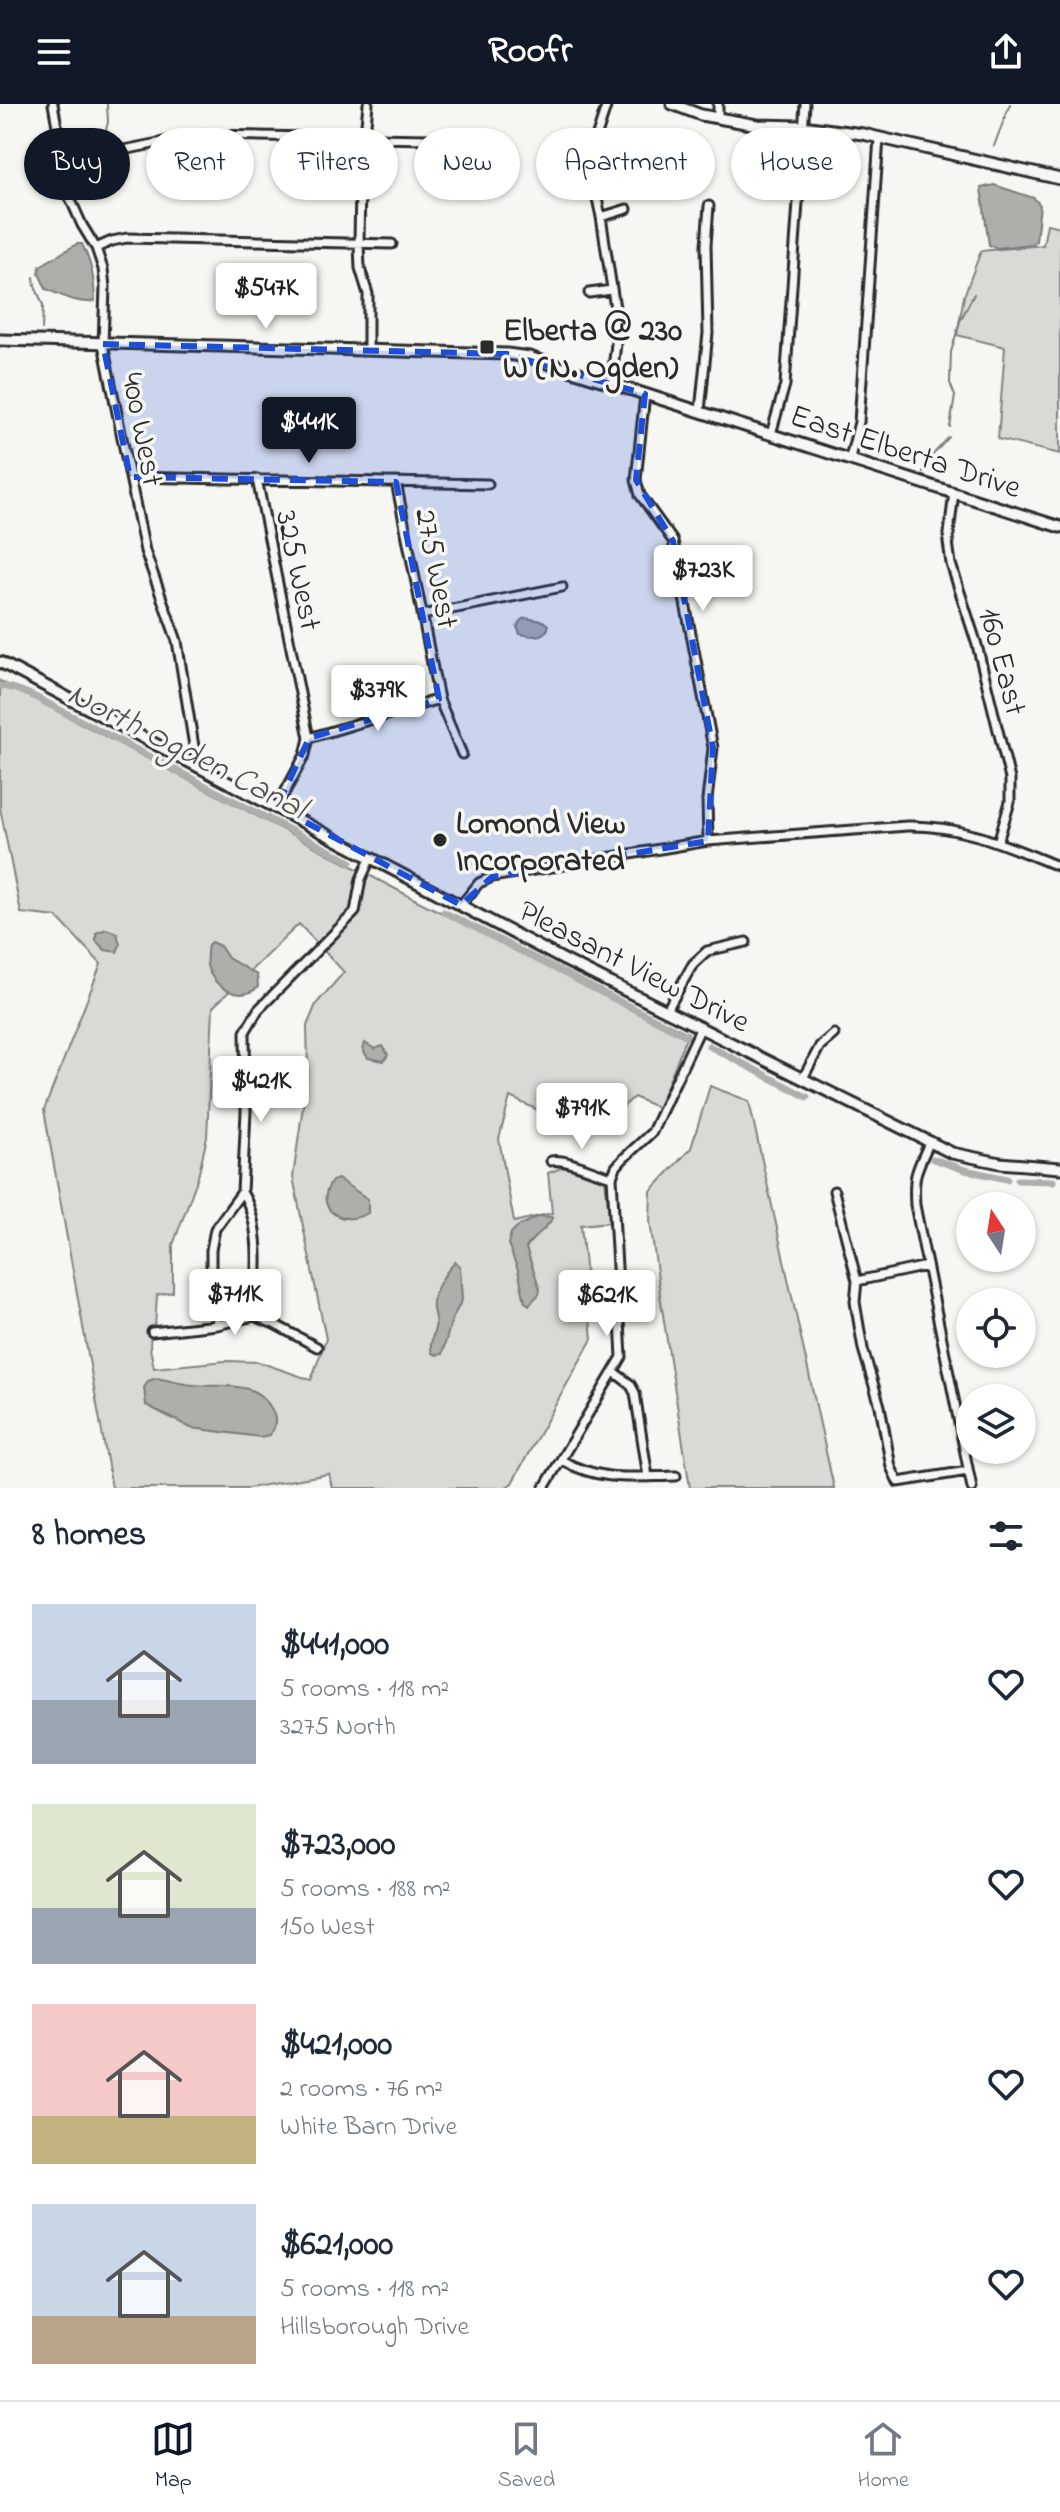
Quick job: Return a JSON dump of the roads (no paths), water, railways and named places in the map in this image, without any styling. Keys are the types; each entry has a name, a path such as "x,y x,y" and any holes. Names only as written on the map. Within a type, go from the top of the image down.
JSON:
{"street":[{"name":"400 West","path":"53,104 58,128"},
{"path":"364,128 368,104"},
{"path":"607,104 595,141 593,180 612,290 616,344 611,384"},
{"path":"672,104 701,115 757,125 844,131 1060,179"},
{"path":"718,104 718,118"},
{"path":"771,434 785,385 805,104"},
{"path":"130,149 188,137 270,137"},
{"path":"850,458 859,422 879,138"},
{"name":"400 West","path":"71,200 96,248 103,269 103,344 145,551 177,641 197,765"},
{"path":"361,200 360,268 368,294 368,350"},
{"path":"700,411 708,333 706,245 709,206"},
{"path":"601,217 627,209"},
{"path":"96,248 127,238 392,244"},
{"path":"589,293 612,290"},
{"name":"East Elberta Drive","path":"0,340 529,357 1060,527"},
{"path":"645,394 636,480 640,495 673,541 676,556 713,748 707,800 708,841"},
{"path":"130,477 488,484"},
{"name":"325 West","path":"257,479 309,738"},
{"name":"275 West","path":"396,482 439,699 462,754"},
{"name":"160 East","path":"954,492 948,542 951,564 977,645 1012,790 998,842"},
{"path":"422,615 562,587"},
{"name":"Pleasant View Drive","path":"0,662 564,960 952,1153 1000,1163 1060,1168"},
{"path":"277,807 305,755 309,738 439,699"},
{"path":"461,905 479,883 492,877 708,841 931,825 959,829 1060,867"},
{"path":"217,1325 211,1250 215,1229 242,1192 246,1114 245,1032 258,1010 355,912 361,879 371,857"},
{"path":"667,1010 693,964 707,951 746,942"},
{"path":"544,1488 622,1357 612,1177 623,1159 652,1132 701,1027"},
{"path":"803,1078 820,1046 834,1034"},
{"path":"930,1141 917,1164 915,1205 972,1488"},
{"path":"551,1161 565,1160 588,1171 612,1177"},
{"path":"834,1191 857,1281 855,1302 863,1349 880,1406 891,1467 898,1482 968,1471"},
{"path":"242,1192 250,1204 258,1262 254,1316"},
{"path":"857,1281 927,1266"},
{"path":"152,1332 217,1325 254,1316 317,1347"},
{"path":"614,1372 630,1384 635,1393 648,1477"},
{"path":"561,1460 597,1476 676,1476"}],"waterway":[{"path":"106,128 107,104"},
{"path":"994,146 1010,104"},
{"path":"34,277 43,305 42,329"},
{"path":"950,427 955,396 950,383 951,352 960,321 974,294"},
{"path":"923,472 928,460 949,437"},
{"name":"North Ogden Canal","path":"0,686 38,698 351,862"},
{"name":"North Ogden Canal","path":"444,912 687,1036"},
{"name":"North Ogden Canal","path":"709,1046 807,1097"},
{"name":"North Ogden Canal","path":"933,1159 1007,1179"},
{"name":"North Ogden Canal","path":"1018,1180 1053,1181"}],"place":[{"name":"Elberta @ 230 W (N. Ogden)","path":"487,347"},
{"name":"Lomond View Incorporated","path":"440,840"}]}
